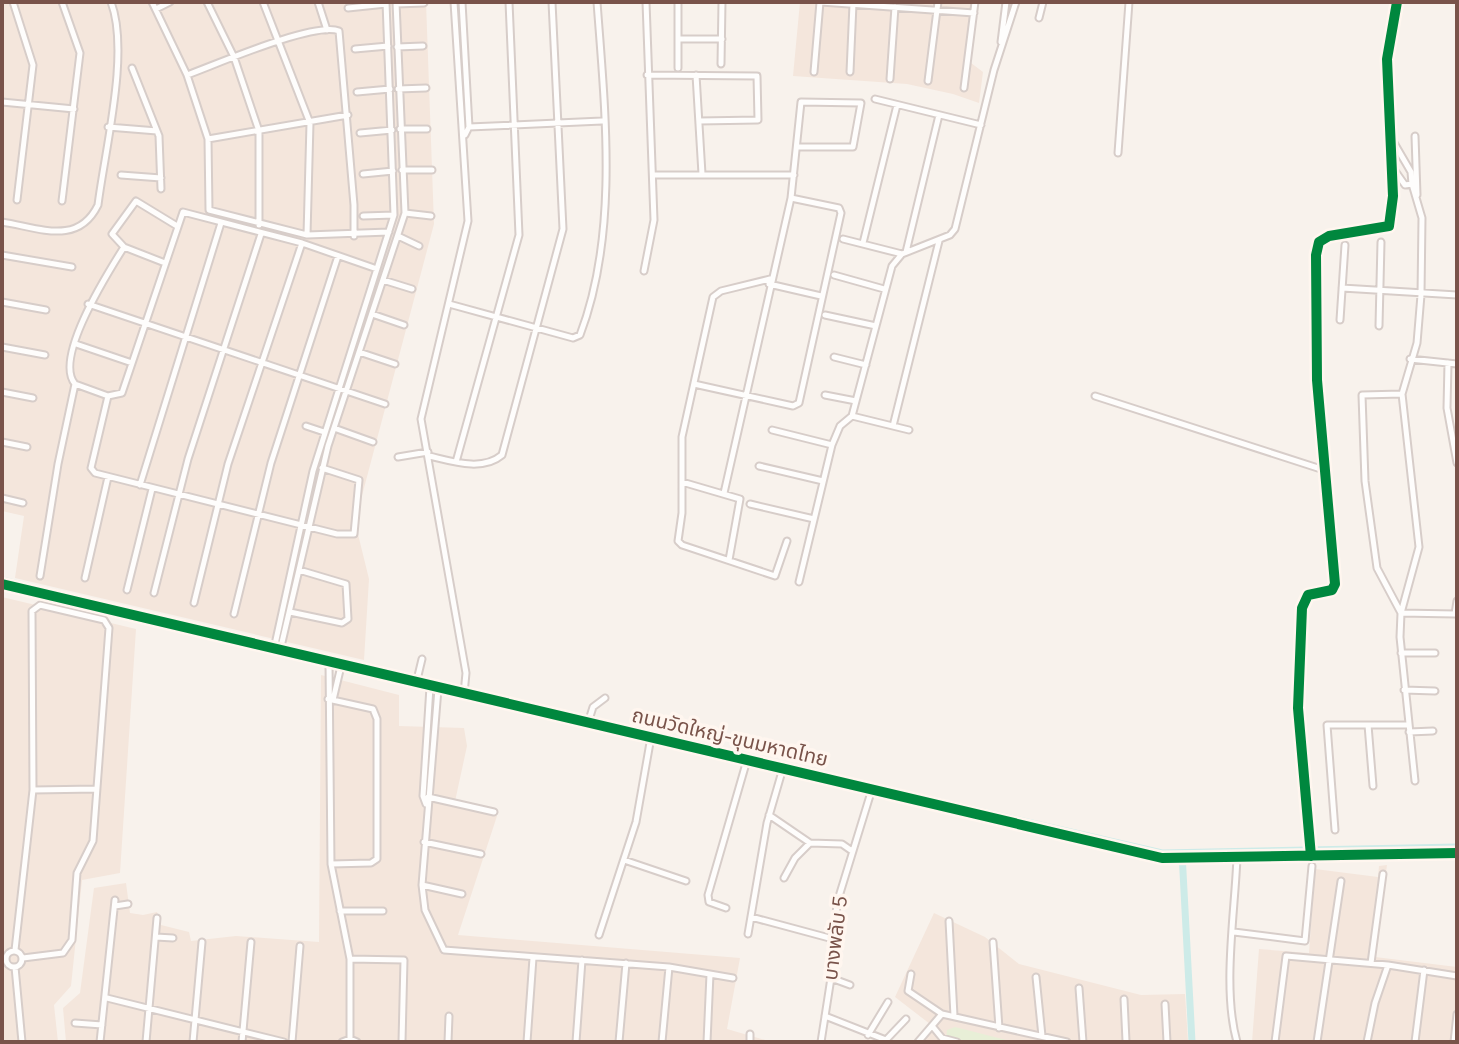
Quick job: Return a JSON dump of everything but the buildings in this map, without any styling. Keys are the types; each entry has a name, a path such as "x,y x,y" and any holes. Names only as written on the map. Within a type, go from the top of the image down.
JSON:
{"street":[{"path":"13,2 33,65 17,200"},
{"path":"62,2 80,53 62,201"},
{"path":"2,222 68,232 83,227 98,205 119,59 118,20 111,2"},
{"path":"152,2 187,75 208,139 209,210 307,235 354,236 389,232"},
{"path":"156,9 170,2"},
{"path":"207,2 234,57 259,131 259,225"},
{"path":"263,2 281,40 310,123 307,235"},
{"path":"318,2 327,30"},
{"path":"454,2 461,128 465,136 468,221 422,405 467,678 464,692"},
{"path":"462,2 469,127 465,136"},
{"path":"456,462 519,235 517,124 509,2"},
{"path":"398,457 428,454 456,462 488,462 502,455 563,229 552,2"},
{"path":"449,304 573,338 581,332 597,279 606,223 597,2"},
{"path":"644,271 654,220 646,2"},
{"path":"678,2 678,68"},
{"path":"721,64 722,2"},
{"path":"814,72 820,2 905,5 974,13"},
{"path":"928,81 938,2"},
{"path":"964,88 975,2"},
{"path":"1002,47 1006,2"},
{"path":"799,582 832,445 840,426 852,416 892,266 904,253 940,240 955,229 1016,2"},
{"path":"1039,18 1043,2"},
{"path":"1118,153 1129,2"},
{"path":"1311,854 1299,695 1304,600 1314,592 1332,590 1335,584 1317,380 1319,242 1329,236 1389,226 1393,213 1387,59 1397,2"},
{"path":"280,636 282,610 300,525 324,432 394,215 386,3 348,8"},
{"path":"277,648 290,612 322,468 405,213 396,3 424,3"},
{"path":"850,72 853,4"},
{"path":"890,79 895,7"},
{"path":"187,75 281,40 327,30 339,33 348,115 354,236"},
{"path":"678,39 722,39"},
{"path":"355,49 388,46"},
{"path":"397,47 423,46"},
{"path":"456,48 463,48"},
{"path":"132,68 157,131 161,189"},
{"path":"389,71 398,71"},
{"path":"647,75 757,77 758,120 699,121"},
{"path":"696,75 702,174"},
{"path":"398,89 426,88"},
{"path":"357,92 390,89"},
{"path":"875,99 981,125"},
{"path":"724,493 769,281 791,198 803,101 861,103 853,147 799,147"},
{"path":"2,102 74,109"},
{"path":"863,243 897,105"},
{"path":"208,139 348,115"},
{"path":"904,253 939,115"},
{"path":"469,127 602,121"},
{"path":"108,127 157,131"},
{"path":"400,129 427,129"},
{"path":"360,133 392,130"},
{"path":"1390,135 1411,172 1422,218 1417,343 1402,394 1419,547 1401,613 1404,690 1415,781"},
{"path":"1415,136 1417,200"},
{"path":"1391,167 1405,185 1412,184"},
{"path":"402,170 432,170"},
{"path":"363,174 393,171"},
{"path":"121,175 161,178"},
{"path":"654,175 794,175"},
{"path":"694,384 797,405 841,213 839,208 791,198"},
{"path":"165,263 124,247 112,234 136,201 177,226"},
{"path":"75,384 108,396 122,393 183,212 302,243 377,269"},
{"path":"405,213 431,216"},
{"path":"363,216 394,215"},
{"path":"140,485 221,223"},
{"path":"154,593 178,496 261,234"},
{"path":"398,236 419,246"},
{"path":"843,239 904,253"},
{"path":"893,426 940,240"},
{"path":"1379,326 1381,242"},
{"path":"194,603 218,506 261,362 302,243"},
{"path":"1340,320 1345,245"},
{"path":"40,576 75,384 71,376 76,344 88,304 124,247"},
{"path":"385,247 393,250"},
{"path":"2,255 72,267"},
{"path":"234,614 258,515 338,256"},
{"path":"834,275 884,289"},
{"path":"383,280 412,289"},
{"path":"787,541 775,576 680,544 681,444 714,295 769,281 821,296"},
{"path":"1342,288 1380,293 1457,295"},
{"path":"2,302 46,310"},
{"path":"88,304 385,404"},
{"path":"372,314 404,325"},
{"path":"825,315 876,326"},
{"path":"357,332 364,335"},
{"path":"76,344 132,363"},
{"path":"2,347 45,355"},
{"path":"359,352 395,364"},
{"path":"834,357 866,365"},
{"path":"1410,359 1457,364"},
{"path":"1448,363 1447,408 1457,463"},
{"path":"2,392 33,398"},
{"path":"1401,613 1377,568 1365,481 1362,395 1402,394"},
{"path":"825,395 856,401"},
{"path":"108,396 91,468 93,472 345,536 355,532 359,480 322,468"},
{"path":"1095,396 1324,470"},
{"path":"852,416 909,430"},
{"path":"306,426 324,432"},
{"path":"334,428 373,442"},
{"path":"772,430 832,445"},
{"path":"2,442 27,447"},
{"path":"759,466 823,481"},
{"path":"85,578 108,477"},
{"path":"682,482 724,493 741,501 729,560"},
{"path":"127,590 152,489"},
{"path":"2,498 23,503"},
{"path":"750,504 814,519"},
{"path":"282,610 342,623 348,619 346,584 299,570"},
{"name":"ถนนวัดใหญ่-ขุนมหาดไทย","path":"2,584 1162,858 1457,853"},
{"path":"1401,613 1455,614 1457,601"},
{"path":"15,967 4,959 15,950 33,790 32,611 38,605 104,620 109,625 93,841 77,873 70,946 59,954 23,958 15,967 22,1042"},
{"path":"1401,653 1435,653"},
{"path":"416,682 422,659"},
{"path":"329,663 331,699"},
{"path":"341,666 330,707 331,864 350,959 350,1039"},
{"path":"430,687 423,796 426,805 422,885 425,910 444,950 669,967 733,978"},
{"path":"426,805 431,798 438,689"},
{"path":"1404,690 1435,691"},
{"path":"588,721 591,711 605,698"},
{"path":"331,699 370,708 377,714 377,859 371,863 331,864"},
{"path":"1335,830 1327,725 1433,731"},
{"path":"1368,725 1373,786"},
{"path":"599,935 639,811 651,737"},
{"path":"726,908 713,904 708,895 747,760"},
{"path":"748,934 769,815 783,768"},
{"path":"33,790 97,789"},
{"name":"บางพลับ 5","path":"821,1042 831,978 837,903 872,789"},
{"path":"423,796 494,812"},
{"path":"769,815 810,843 839,844 852,851"},
{"path":"424,842 481,854"},
{"path":"784,878 795,858 810,843"},
{"path":"1237,857 1233,1027 1237,1042"},
{"path":"624,860 686,881"},
{"path":"1234,932 1305,941 1312,866"},
{"path":"1371,963 1383,874"},
{"path":"1317,1042 1341,881"},
{"path":"422,885 462,894"},
{"path":"100,1042 115,903 128,904"},
{"path":"340,911 383,911"},
{"path":"751,917 833,939"},
{"path":"146,1042 157,918"},
{"path":"949,921 954,1016"},
{"path":"156,937 173,938"},
{"path":"193,1042 202,942"},
{"path":"242,1042 251,942"},
{"path":"993,942 999,1028"},
{"path":"292,1042 300,946"},
{"path":"15,950 23,958"},
{"path":"1275,1042 1286,956 1331,958 1457,976"},
{"path":"527,1042 533,958"},
{"path":"350,959 404,960 402,1042"},
{"path":"576,1042 582,960"},
{"path":"619,1042 626,963"},
{"path":"1367,1042 1388,965"},
{"path":"662,1042 669,967"},
{"path":"1415,1042 1424,970"},
{"path":"707,1042 710,974"},
{"path":"911,974 908,991 942,1014 1067,1042"},
{"path":"1036,977 1042,1036"},
{"path":"831,978 850,985"},
{"path":"1079,988 1083,1042"},
{"path":"107,998 284,1042"},
{"path":"1118,1042 1127,1041 1124,999"},
{"path":"868,1035 888,1002"},
{"path":"1165,1004 1167,1042"},
{"path":"918,1042 942,1014"},
{"path":"1454,1042 1457,1014"},
{"path":"448,1042 449,1016"},
{"path":"825,1016 886,1040 906,1019"},
{"path":"75,1023 102,1025"},
{"path":"933,1027 943,1040 957,1042"},
{"path":"750,1034 750,1042"},
{"path":"342,1042 350,1039 357,1042"}],"shaded area":[{"path":"2,2 426,2 434,224 355,522 369,579 364,660 15,578 24,516 2,511"},
{"path":"800,2 978,2 971,63 983,72 979,103 907,84 793,76"},
{"path":"2,597 136,629 120,873 82,880 71,986 54,1005 58,1042 2,1042"},
{"path":"321,675 399,695 399,726 464,728 467,746 454,806 497,816 458,935 740,958 727,1029 772,1042 66,1042 63,1008 80,993 94,888 126,883 130,913 143,915 157,912 161,925 189,932 191,941 236,936 319,942"},
{"path":"1387,865 1375,957 1457,967 1457,1042 1252,1042 1259,949 1309,953 1315,869 1378,877 1379,866"},
{"path":"934,913 985,937 1019,964 1141,995 1185,994 1188,1042 915,1042 930,1024 895,997"}],"green space":[{"path":"955,1027 1014,1042 946,1040 947,1030"}],"waterway":[{"path":"2,580 185,625"},
{"path":"836,778 1162,853 1457,847"},
{"path":"1182,853 1192,1042"}],"cycle path":[{"path":"1311,856 1298,708 1302,608 1308,595 1332,590 1335,584 1317,380 1316,255 1319,242 1329,236 1389,226 1393,196 1387,59 1397,2"},
{"path":"2,584 1162,858 1457,853"}]}
